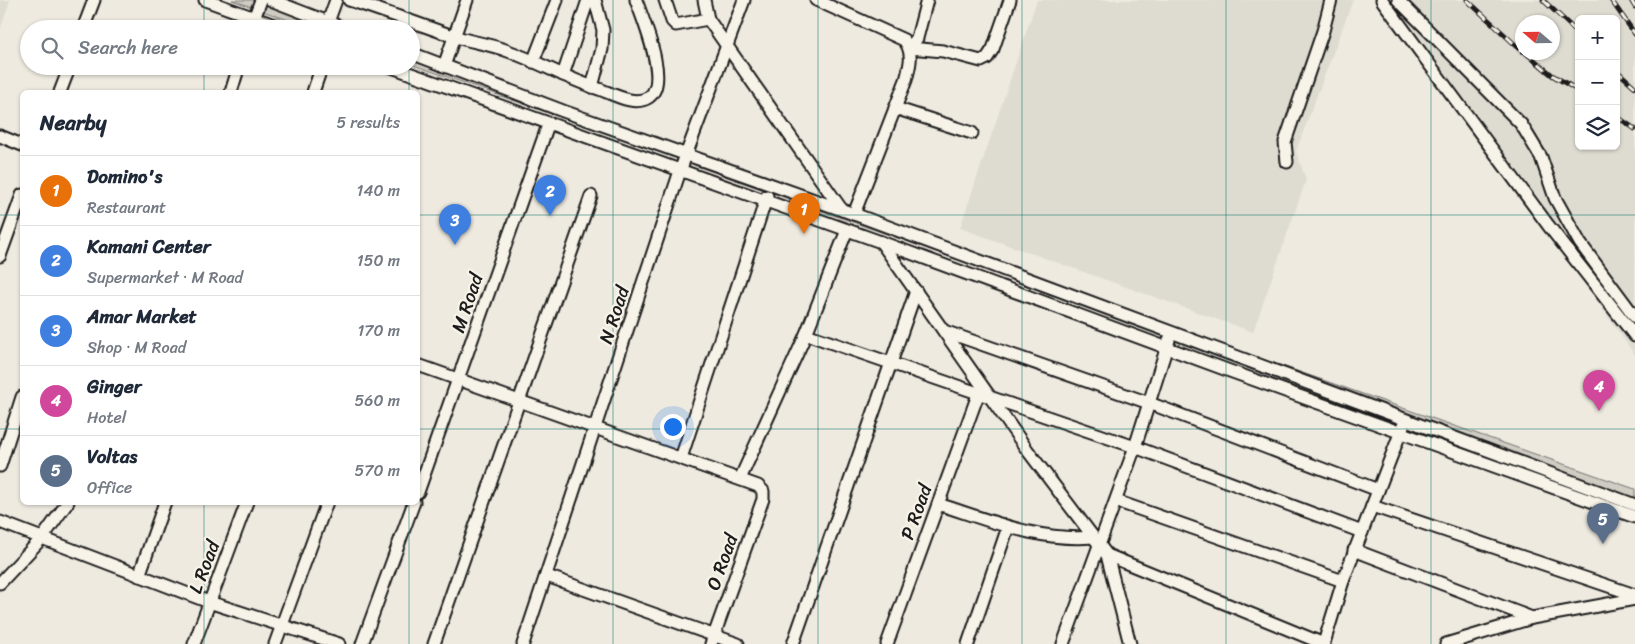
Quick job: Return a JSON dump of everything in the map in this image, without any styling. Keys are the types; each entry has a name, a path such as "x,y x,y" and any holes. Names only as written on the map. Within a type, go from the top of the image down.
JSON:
{"street":[{"path":"86,20 94,0"},
{"path":"205,0 246,20"},
{"path":"253,20 261,0"},
{"path":"271,0 323,20"},
{"path":"329,20 336,0"},
{"path":"349,0 384,6 417,20"},
{"path":"444,66 467,0"},
{"path":"533,62 557,0"},
{"path":"563,75 588,0"},
{"path":"592,87 602,49 603,30 594,0"},
{"path":"420,21 454,36 495,46 592,87 629,100 640,101 650,96 656,89 658,76 654,54 636,0"},
{"path":"665,0 672,21 676,25 708,19"},
{"path":"704,0 708,19 842,210"},
{"name":"N Road","path":"523,644 680,171 744,0"},
{"path":"816,0 842,6 904,40 910,48 911,61 854,214"},
{"path":"910,48 917,38 927,0"},
{"path":"910,48 943,51 981,61 987,58 993,49 1010,0"},
{"path":"1287,162 1285,142 1324,31 1330,0"},
{"path":"1382,0 1548,225 1635,336"},
{"path":"1398,0 1521,124 1541,157 1555,198 1580,244 1635,317"},
{"path":"420,57 563,111 854,214 1635,504"},
{"path":"61,90 67,75"},
{"path":"232,90 236,75"},
{"path":"314,90 319,75"},
{"path":"413,75 548,125 881,242 1635,517"},
{"path":"895,108 972,133"},
{"name":"M Road","path":"420,486 548,125"},
{"path":"0,136 20,144"},
{"path":"681,458 770,184"},
{"path":"434,644 592,196"},
{"path":"0,256 18,224 20,210"},
{"path":"420,366 740,479 806,334 847,230"},
{"path":"881,242 1028,451 1107,555 1130,644"},
{"path":"793,644 916,291"},
{"path":"944,331 1149,403 1378,490"},
{"path":"1064,644 1096,541 1116,501 1172,332"},
{"path":"806,334 1135,447 1362,532"},
{"name":"P Road","path":"887,644 978,392"},
{"path":"0,466 20,403"},
{"path":"1107,555 1324,643 1354,550 1405,420"},
{"name":"O Road","path":"713,640 763,499 764,492 758,486 740,479"},
{"path":"1116,501 1343,581"},
{"path":"938,504 1008,527 1049,537 1096,541"},
{"path":"0,583 43,537 66,505"},
{"path":"139,576 164,505"},
{"name":"L Road","path":"194,644 246,505"},
{"path":"275,644 326,505"},
{"path":"362,644 413,505"},
{"path":"1372,506 1635,597"},
{"path":"0,522 209,602 281,627 339,644"},
{"path":"968,644 1008,527"},
{"path":"1354,550 1532,618"},
{"path":"547,576 713,640 738,644"},
{"path":"1446,644 1532,618 1635,597"}],"shaded area":[{"path":"0,0 10,0 0,30"},
{"path":"232,0 253,0 307,20 288,20"},
{"path":"1037,0 1353,0 1296,151 1306,180 1253,332 960,228"},
{"path":"1381,0 1635,0 1635,355 1506,173"},
{"path":"420,60 677,153 675,158 420,67"},
{"path":"698,162 1635,489 1635,503 694,165"}],"railway":[{"path":"1467,0 1515,45"},
{"path":"1543,0 1575,30"},
{"path":"1611,0 1635,34"},
{"path":"1631,0 1635,7"},
{"path":"1534,60 1552,75 1575,89"},
{"path":"1620,74 1635,87"},
{"path":"1620,119 1635,129"}],"place":[{"name":"Kamani Center","path":"550,216"},
{"name":"Domino's","path":"804,234"},
{"name":"Amar Market","path":"455,245"},
{"name":"Ginger","path":"1599,411"},
{"name":"Voltas","path":"1603,544"}]}
